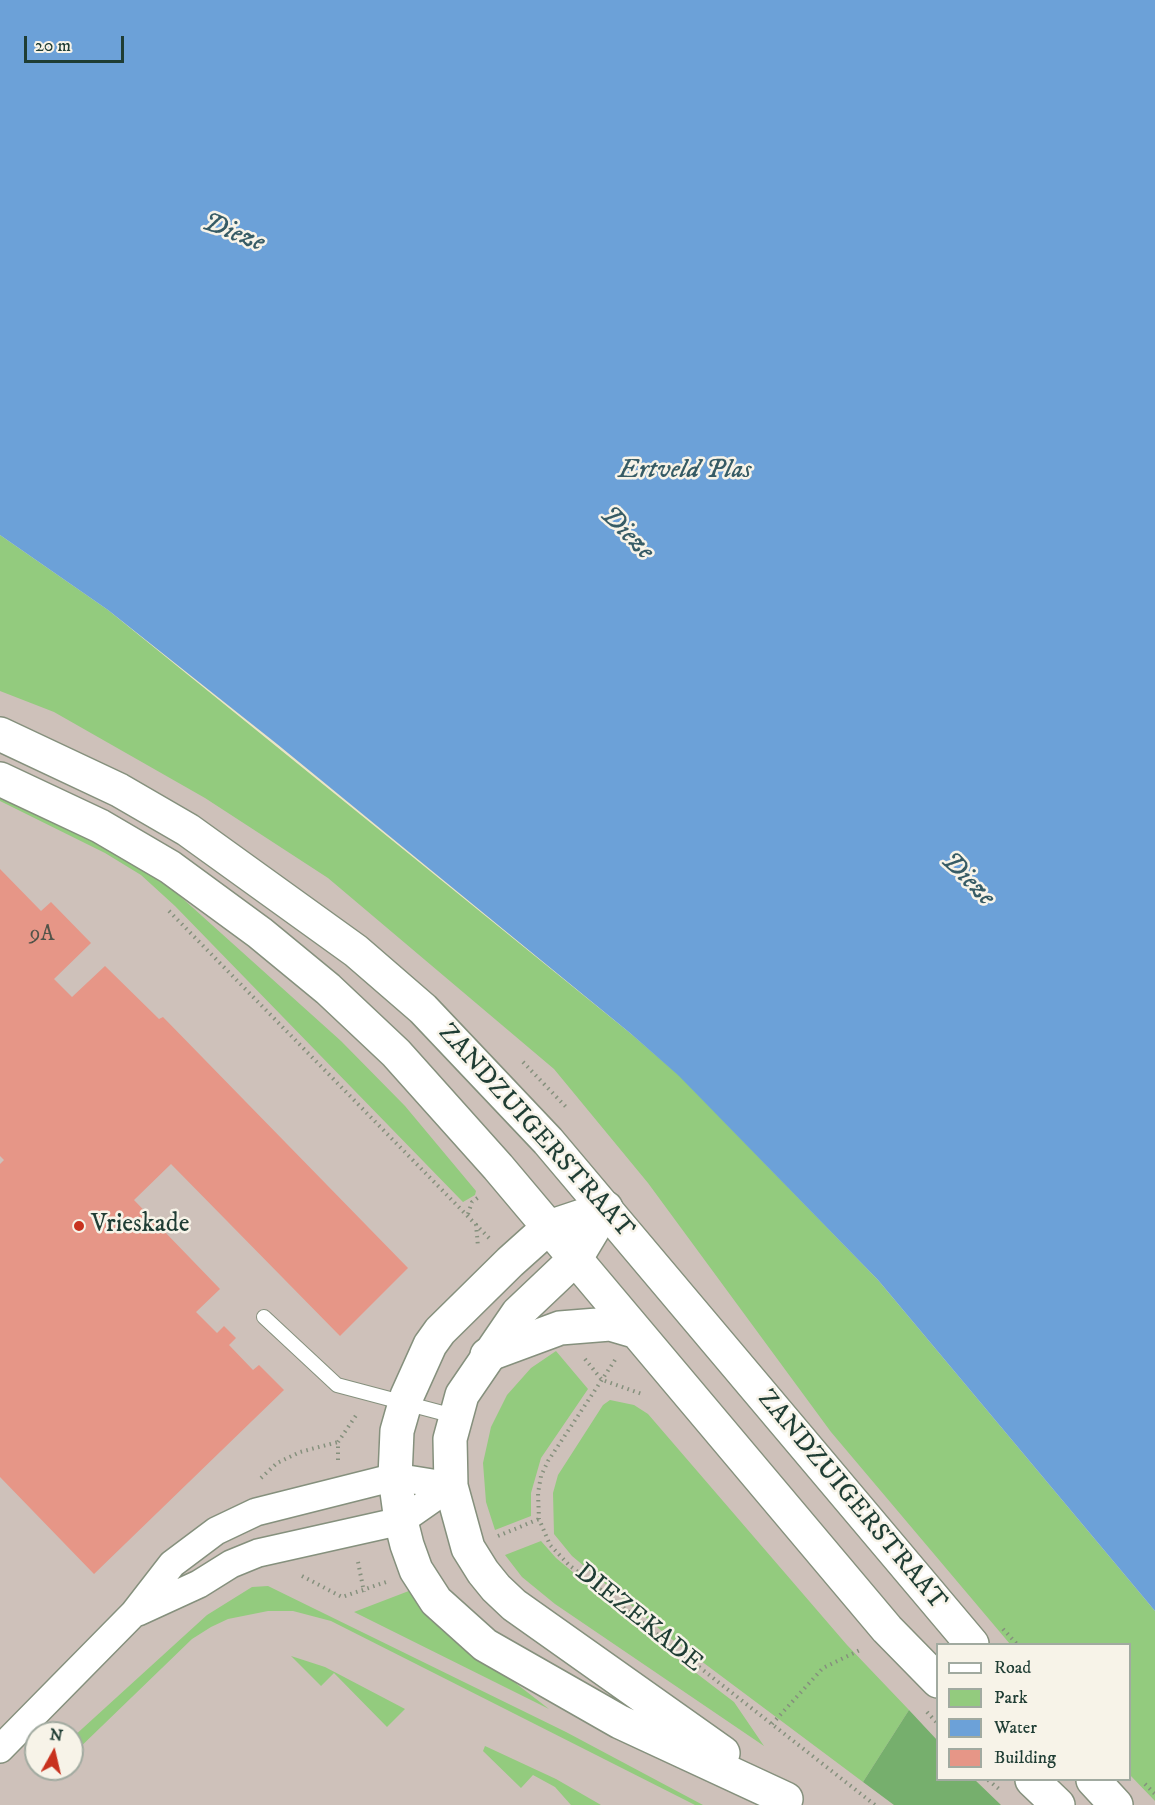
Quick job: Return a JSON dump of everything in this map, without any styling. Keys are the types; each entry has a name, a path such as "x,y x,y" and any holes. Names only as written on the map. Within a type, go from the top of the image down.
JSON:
{"main road":[{"name":"ZANDZUIGERSTRAAT","path":"0,734 119,790 189,830 356,951 423,1009 483,1070 606,1208 971,1643"},
{"name":"ZANDZUIGERSTRAAT","path":"0,779 100,826 170,867 328,988 396,1053 576,1258 634,1331 887,1629 936,1679"},
{"path":"606,1208 549,1227 440,1331 420,1363 397,1431 395,1477 401,1521 416,1570 436,1601 485,1645 620,1722 790,1802"},
{"path":"606,1208 576,1258 526,1304 487,1355 462,1395 454,1416 450,1439 451,1486 468,1548 483,1572 514,1605 790,1802"},
{"path":"487,1355 560,1328 610,1324 634,1331"},
{"path":"1034,1781 1058,1805"},
{"path":"1095,1781 1116,1805"}],"street":[{"path":"0,1749 134,1613 172,1564 216,1531 256,1512 395,1477 451,1486"},
{"path":"134,1613 199,1584 231,1564 258,1553 401,1521 451,1486"}],"lane":[{"path":"264,1317 337,1385 454,1416"}],"path":[{"name":"DIEZEKADE","path":"602,1380 548,1461 542,1476 538,1493 539,1519 550,1545 570,1565 875,1805"},
{"path":"772,1724 824,1668 868,1646"}],"shaded area":[{"path":"0,577 570,1081 1105,1643 936,1643 936,1781 1131,1781 1131,1674 1155,1705 1155,1805 0,1805"}],"green space":[{"path":"0,535 108,610 680,1076 878,1280 1155,1611 1155,1801 1131,1776 1131,1643 1009,1643 831,1432 648,1183 554,1069 328,878 205,798 54,712 0,691"},
{"path":"0,795 105,847 172,889 341,1041 405,1106 476,1191 475,1195 463,1202 175,906 141,875 105,853 0,801"},
{"path":"556,1351 588,1389 541,1458 531,1493 531,1516 495,1530 486,1502 483,1463 491,1427 507,1395 531,1368"},
{"path":"610,1400 634,1405 648,1414 847,1645 909,1710 863,1782 669,1637 572,1556 554,1534 553,1493 558,1475 603,1405"},
{"path":"541,1541 556,1558 662,1647 734,1702 764,1746 555,1604 522,1577 505,1555"},
{"path":"268,1586 566,1732 703,1805 695,1805 331,1621 293,1611 268,1611 228,1619 192,1639 84,1743 84,1727 207,1615 252,1587"},
{"path":"414,1589 452,1634 549,1709 354,1612"},
{"path":"291,1656 325,1667 405,1709 387,1727 334,1673 321,1686"},
{"path":"909,1710 936,1739 936,1781 976,1781 1001,1805 894,1805 863,1782"},
{"path":"485,1746 556,1779 601,1805 571,1805 555,1787 533,1775 521,1788 483,1751"}],"water":[{"name":"Ertveld Plas","path":"0,0 1155,0 1155,1611 878,1280 679,1076 630,1033 277,744 108,610 0,535"}],"building":[{"name":"Vrieskade","path":"0,869 41,911 51,902 91,943 54,979 72,997 105,966 159,1019 163,1017 408,1268 340,1336 171,1164 134,1200 220,1289 196,1312 217,1333 224,1326 236,1338 229,1345 253,1370 259,1365 284,1390 94,1574 0,1477 0,1164 4,1160 0,1156"}],"place":[{"name":"Vrieskade","path":"79,1226"}],"water label":[{"name":"Dieze","path":"233,234"},
{"name":"Dieze","path":"626,534"},
{"name":"Dieze","path":"967,880"}]}
